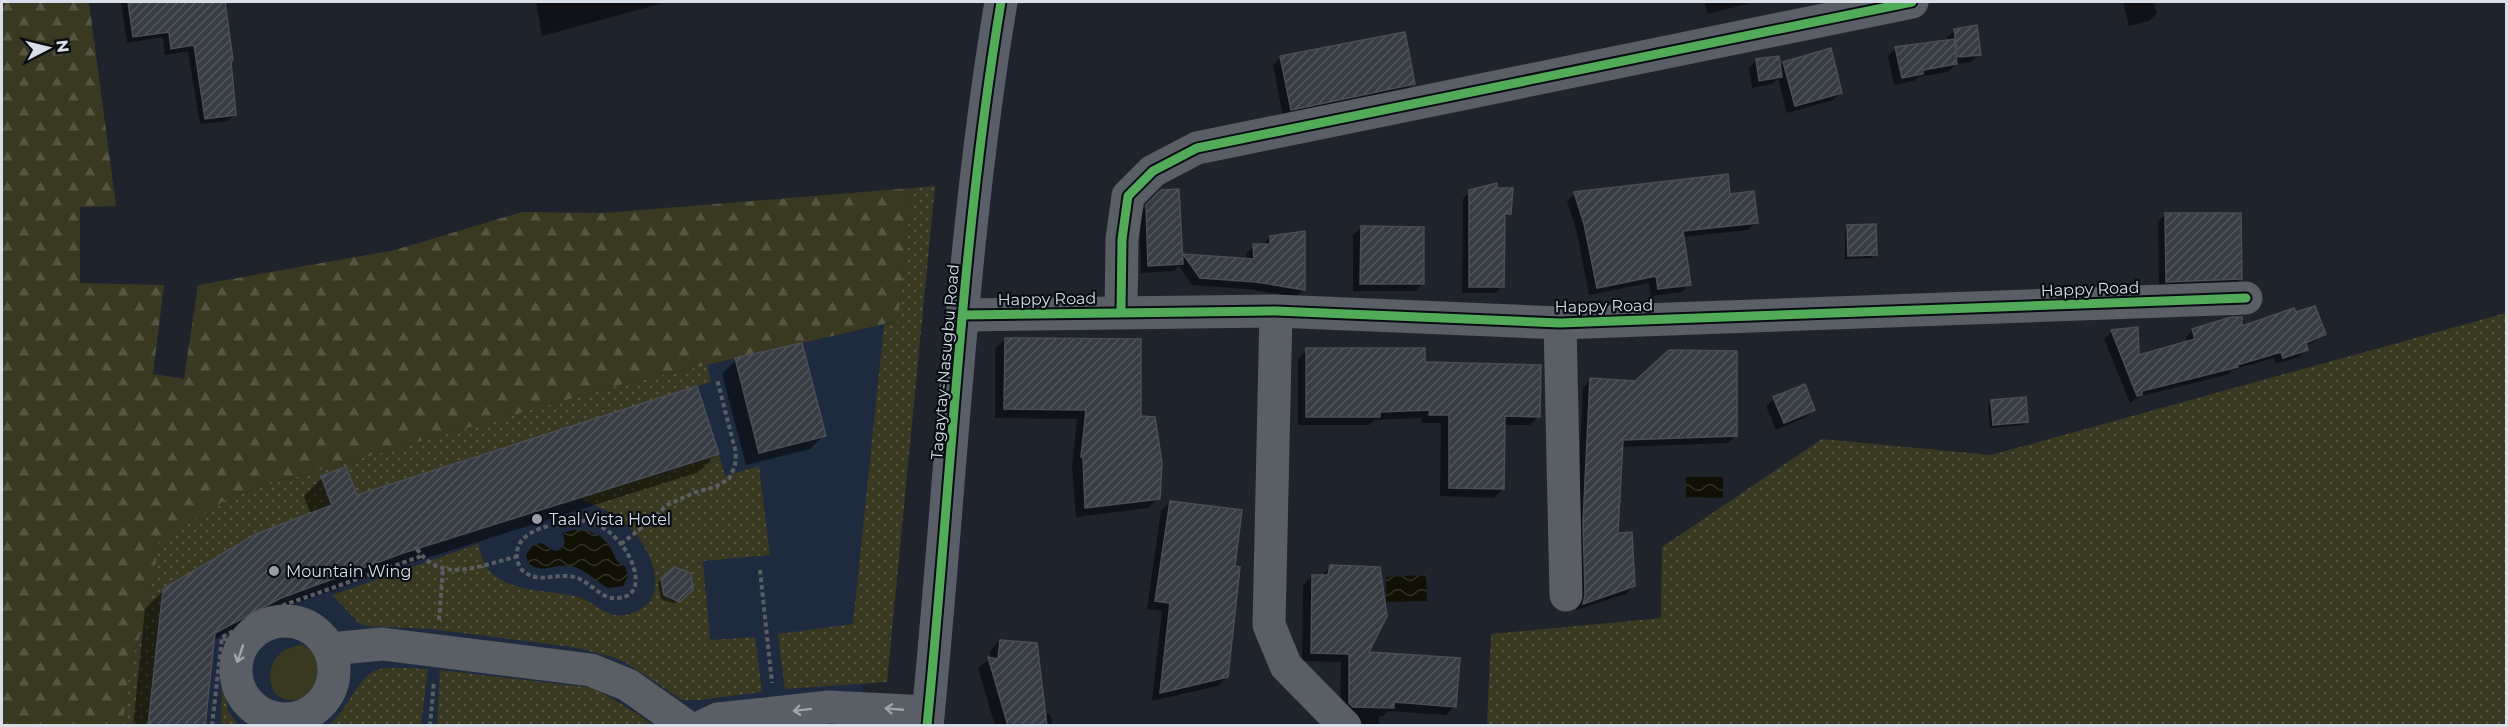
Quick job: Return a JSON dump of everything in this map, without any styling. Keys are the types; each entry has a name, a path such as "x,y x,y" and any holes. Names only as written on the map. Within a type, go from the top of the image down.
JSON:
{"main road":[{"name":"Tagaytay-Nasugbu Road","path":"928,719 963,315 988,79 1001,2"}],"street":[{"path":"1121,313 1122,239 1128,196 1153,171 1197,148 1863,7 1912,2"},
{"name":"Happy Road","path":"963,315 1276,311 1560,322 2246,298"},
{"path":"1276,311 1269,625 1286,666 1345,726"},
{"path":"1560,322 1566,596"},
{"path":"292,620 308,625 321,635 330,649 334,664 334,679 320,706 292,719 257,720 237,681 236,666 230,644 248,637 260,627 275,621 292,620"},
{"path":"330,649 382,644 591,670 628,685 686,726"},
{"path":"703,726 718,719 742,721 776,713 829,707 928,719"}],"path":[{"path":"621,544 667,505 696,492 715,487 729,479 735,466 736,453 717,379"},
{"path":"573,521 589,521 598,525 621,544 629,556 637,584 634,591 626,597 616,599 600,593 588,582 578,578 531,577 520,568 516,557 516,547 528,535 549,526 573,521"},
{"path":"417,549 422,556 438,568 454,570 516,557"},
{"path":"212,726 230,644 284,605 422,556"},
{"path":"760,570 776,713"}],"shaded area":[{"name":"Taal Vista Hotel","path":"898,321 859,725 123,726 159,542 233,495 611,387"}],"green space":[{"path":"2,2 89,2 116,206 80,207 80,283 164,285 153,374 184,379 198,285 395,250 522,212 604,213 912,188 898,321 611,387 233,495 159,543 147,615 130,665 123,725 2,725"},
{"path":"935,186 887,682 785,689 778,634 853,624 884,325 898,321 912,188"},
{"path":"2506,313 2506,725 1487,725 1491,634 1661,618 1662,547 1822,439 1991,455"},
{"path":"707,365 711,382 357,495 321,477 332,505 256,534 163,589 148,725 123,726 130,665 147,615 159,542 233,495 611,387"},
{"path":"719,454 725,476 759,466 770,555 703,561 710,640 755,637 762,692 682,700 625,662 610,656 572,647 431,629 367,626 359,623 332,595 478,544 488,569 509,584 572,596 583,599 614,615 625,615 641,609 650,600 655,588 655,575 651,561 636,535 622,520 579,498"},
{"path":"301,645 312,650 317,659 318,670 309,692 300,699 289,700 277,695 274,691 271,683 271,669 281,653"},
{"path":"380,669 428,669 421,725 328,725 370,674"},
{"path":"440,670 594,688 641,716 651,725 437,726"},
{"path":"222,673 228,711 238,725 221,725"}],"water":[{"path":"1686,477 1723,477 1723,498 1686,497"},
{"path":"585,530 600,536 609,545 617,561 625,567 628,576 623,586 608,588 576,567 539,568 528,563 526,555 533,545 541,543 554,551 560,550 565,543 563,533"},
{"path":"1426,575 1427,601 1386,602 1386,577"}],"building":[{"path":"128,2 225,2 233,60 231,61 236,115 205,119 194,45 171,49 169,32 133,37"},
{"path":"1977,25 1981,55 1958,57 1954,29"},
{"path":"1405,32 1415,84 1291,110 1280,56"},
{"path":"1954,39 1957,64 1923,70 1923,74 1902,78 1895,47"},
{"path":"1831,48 1842,93 1795,106 1783,62"},
{"path":"1779,56 1782,77 1759,81 1756,59"},
{"path":"1728,174 1730,194 1754,191 1758,223 1683,231 1691,285 1658,289 1656,276 1597,288 1584,224 1574,192"},
{"path":"1497,183 1497,188 1513,188 1511,214 1505,214 1504,287 1469,287 1469,190"},
{"path":"1179,189 1183,264 1148,266 1146,205 1161,190"},
{"path":"2165,213 2241,213 2242,279 2166,282"},
{"path":"1876,224 1877,255 1848,256 1847,225"},
{"path":"1361,226 1424,227 1424,284 1360,284"},
{"path":"1305,231 1305,290 1256,282 1200,278 1183,254 1254,259 1253,244 1270,244 1270,236"},
{"path":"2315,306 2326,334 2306,343 2308,350 2283,358 2281,352 2237,365 2238,367 2142,391 2142,395 2137,396 2111,330 2138,327 2139,355 2195,339 2192,329 2231,317 2242,317 2242,326 2294,308 2296,312"},
{"path":"1005,338 1141,339 1141,416 1155,417 1162,463 1160,499 1085,508 1083,457 1081,457 1086,410 1004,409"},
{"path":"802,343 826,436 759,453 735,358"},
{"path":"1306,348 1425,348 1425,362 1541,365 1540,417 1505,416 1504,489 1449,488 1449,415 1429,415 1430,410 1380,412 1380,417 1306,417"},
{"path":"1669,350 1737,351 1737,436 1623,440 1618,533 1632,532 1635,586 1583,604 1585,595 1583,522 1590,378 1635,381"},
{"path":"1805,384 1815,410 1784,423 1773,397"},
{"name":"Mountain Wing","path":"697,386 719,454 403,553 281,598 215,633 205,726 148,726 163,589 256,534 332,505 321,476 346,467 357,495"},
{"path":"2026,397 2028,422 1993,425 1991,400"},
{"path":"1170,501 1242,510 1235,566 1240,567 1228,677 1160,693 1170,603 1155,601"},
{"path":"1330,565 1380,567 1387,616 1369,652 1460,658 1456,707 1394,702 1394,708 1353,707 1349,703 1349,654 1311,653 1312,575 1328,575"},
{"path":"674,567 691,573 693,590 680,602 664,595 661,578"},
{"path":"1000,640 1037,643 1047,726 1008,726 988,657 998,659"}],"cycle path":[{"path":"927,726 966,272 987,92 1001,2"},
{"path":"1121,313 1122,239 1128,196 1153,171 1197,148 1912,2"},
{"path":"963,315 1276,311 1560,323 2246,298"}],"place":[{"name":"Taal Vista Hotel","path":"537,519"},
{"name":"Mountain Wing","path":"274,571"}]}
